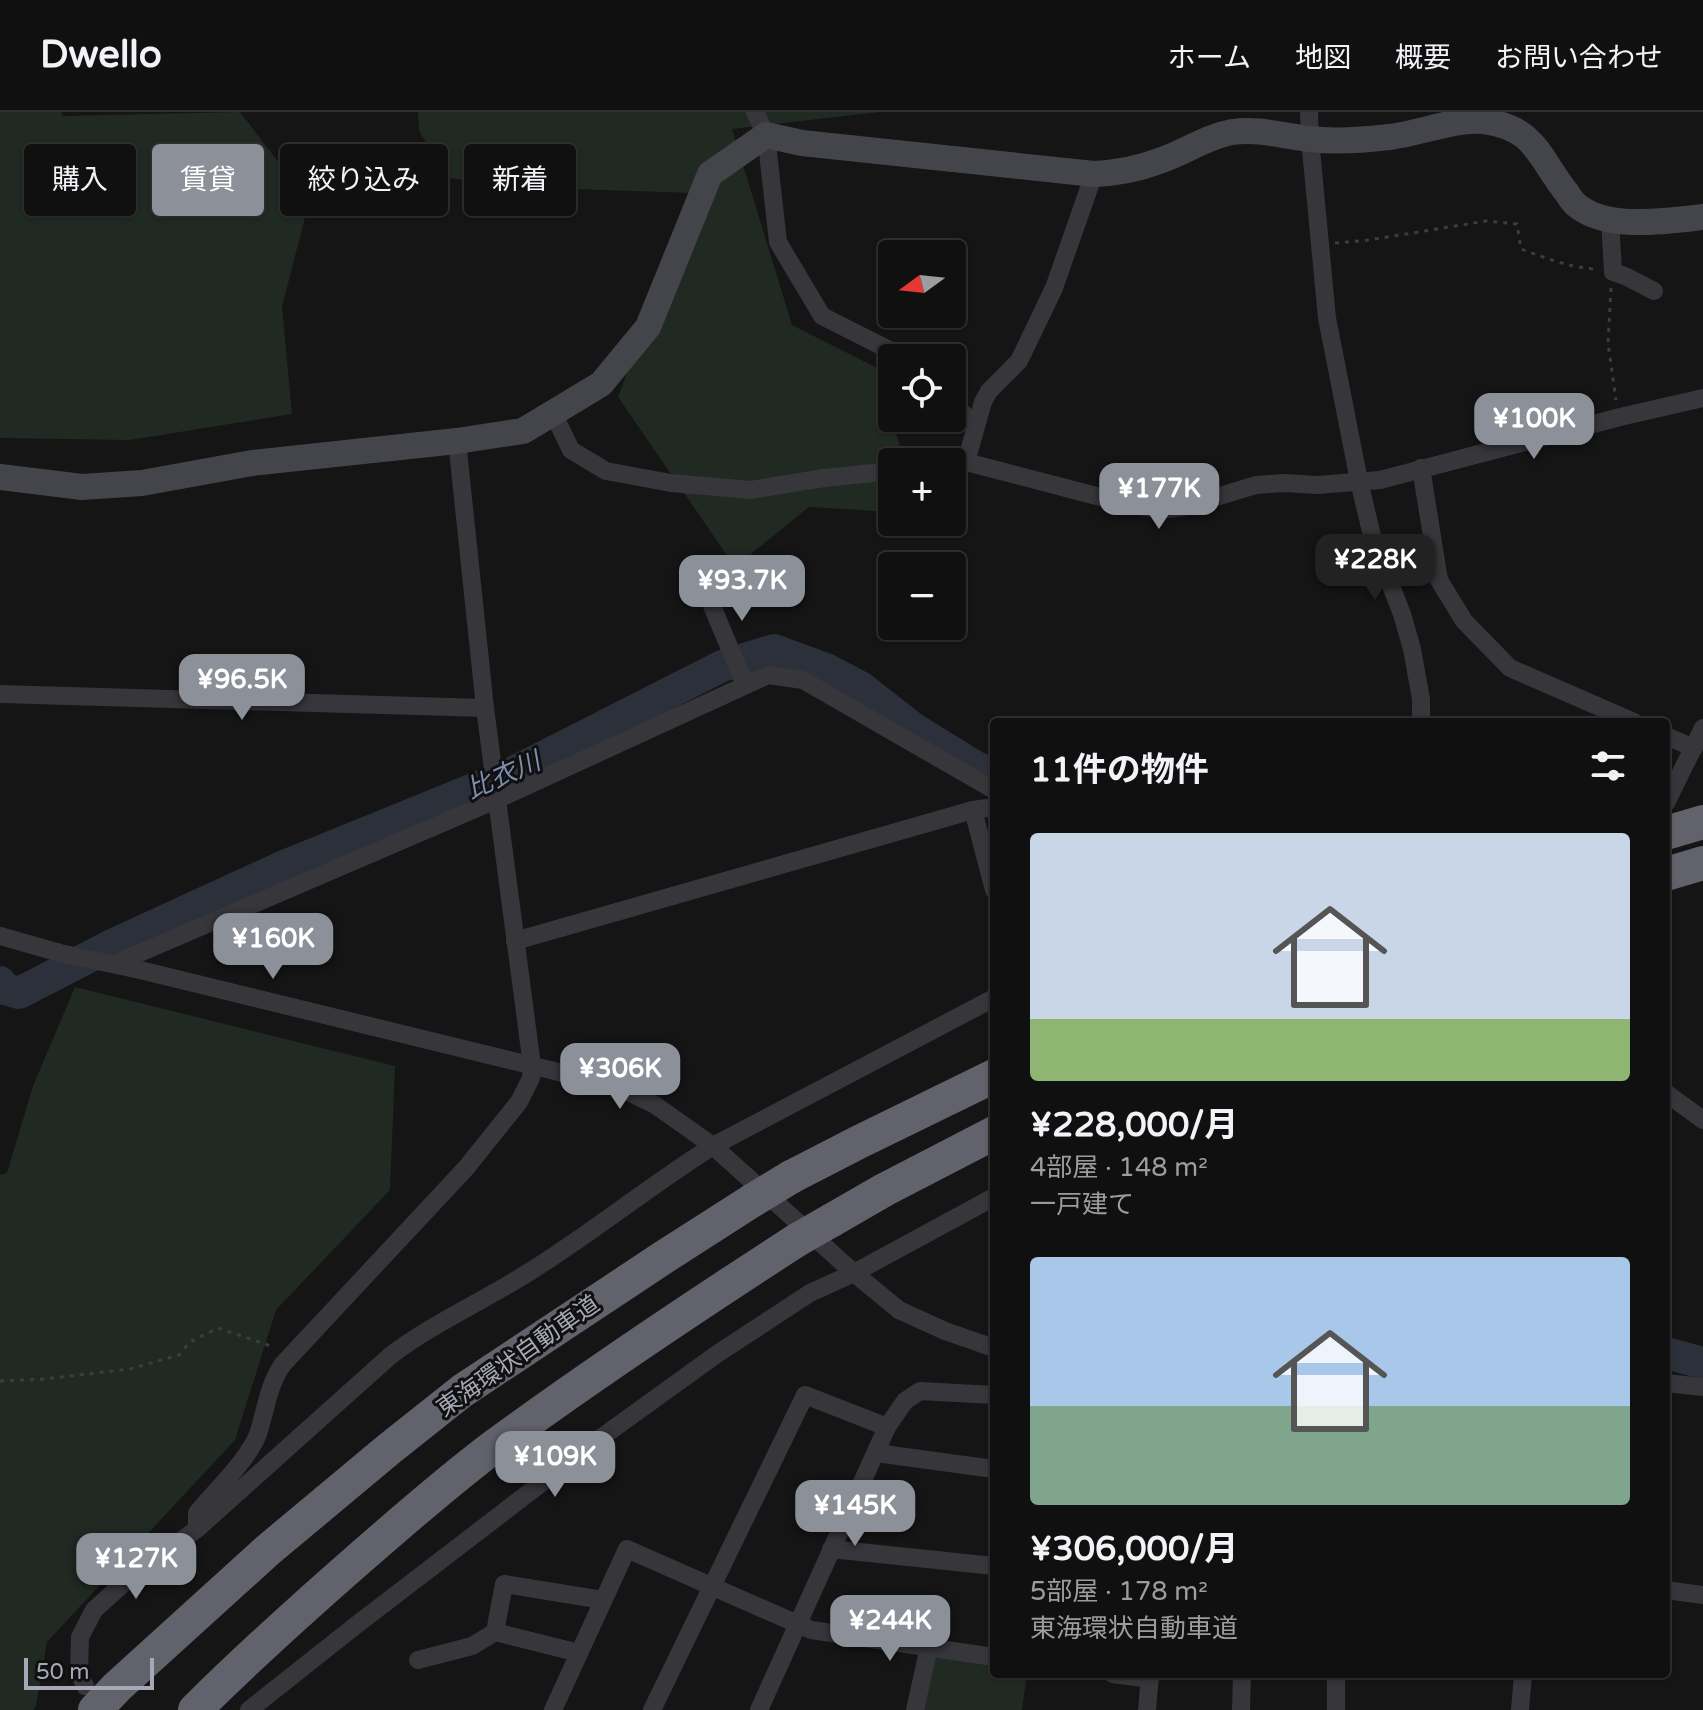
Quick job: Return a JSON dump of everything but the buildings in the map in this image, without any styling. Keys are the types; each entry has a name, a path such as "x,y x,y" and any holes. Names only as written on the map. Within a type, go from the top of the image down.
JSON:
{"highway":[{"path":"1670,832 1703,822"},
{"path":"1670,873 1703,863"},
{"name":"東海環状自動車道","path":"90,1698 117,1687 268,1550 462,1391 791,1177 990,1078"},
{"path":"195,1710 306,1605 494,1446 683,1314 797,1240 990,1135"}],"street":[{"path":"1309,112 1327,318 1373,540 1412,649 1421,699 1421,718"},
{"path":"761,124 802,143 1094,174 1159,161 1207,139 1230,133 1250,130 1310,139 1389,137 1458,117 1508,128 1525,136 1540,151 1578,207 1595,216 1610,220 1668,221 1703,217"},
{"path":"761,124 778,242 822,316 878,344"},
{"path":"0,477 82,487 142,483 252,463 523,431 601,384 648,327 710,174 761,124"},
{"path":"965,448 989,391 1019,361 1039,322 1094,174"},
{"path":"1610,220 1613,272 1654,291"},
{"path":"966,465 1161,510 1183,507 1256,485 1317,485 1380,480 1703,398"},
{"path":"553,413 571,450 606,471 671,483 751,490 878,472"},
{"path":"966,416 975,425"},
{"path":"197,1529 197,1513 252,1445 274,1377 301,1344 466,1168 519,1102 531,1078 532,1066 485,708 457,441"},
{"path":"1421,468 1439,580 1464,621 1510,668 1625,718"},
{"path":"700,577 745,685"},
{"path":"114,964 496,800 768,675 803,680 990,788"},
{"path":"0,694 485,708"},
{"path":"1670,795 1703,728"},
{"path":"1670,738 1694,748"},
{"path":"515,941 990,808"},
{"path":"973,810 990,875"},
{"path":"0,936 616,1086 655,1105 713,1146 899,1310 990,1347"},
{"path":"90,1698 79,1673 80,1637 94,1610 126,1581 197,1529 390,1356 412,1339 524,1276 713,1146 990,1000"},
{"path":"1670,1096 1703,1120"},
{"path":"249,1710 595,1442 717,1354 810,1293 854,1273 990,1199"},
{"path":"1670,1383 1703,1387"},
{"path":"759,1710 887,1427 905,1401 920,1391 990,1395"},
{"path":"652,1710 805,1395 887,1427"},
{"path":"876,1453 990,1468"},
{"path":"553,1710 627,1549 811,1630 990,1656"},
{"path":"831,1549 990,1566"},
{"path":"495,1632 504,1584 603,1600"},
{"path":"1670,1591 1703,1595"},
{"path":"418,1660 472,1646 495,1632 579,1653"},
{"path":"915,1710 929,1647"},
{"path":"1147,1710 1150,1678"},
{"path":"1241,1710 1242,1678"},
{"path":"1336,1678 1336,1710"},
{"path":"1520,1710 1523,1678"}],"path":[{"path":"1320,244 1369,240 1486,221 1517,224 1521,249 1578,268 1613,272 1608,343 1620,417"},
{"path":"0,1381 130,1369 179,1355 190,1342 218,1328 276,1347 290,1348 301,1344"}],"shaded area":[{"path":"0,112 61,112 63,116 240,112 280,164 280,216 305,216 282,307 292,414 130,440 0,438"},
{"path":"418,112 880,112 732,129 792,325 878,368 878,432 896,432 900,448 878,448 878,511 809,507 735,567 618,397 694,193 576,189 576,144 464,144 464,180 449,178 448,144 427,144 419,131"},
{"path":"75,987 395,1066 390,1190 276,1310 235,1440 47,1642 33,1710 0,1710 0,1175 7,1173 33,1086"},
{"path":"932,1653 990,1660 990,1678 1026,1678 1022,1710 920,1710"}],"waterway":[{"name":"比衣川","path":"0,982 5,989 19,993 114,944 284,866 508,775 722,666 774,650 826,669 862,688 913,728 990,772"},
{"name":"比衣川","path":"1670,1354 1703,1363"}]}
